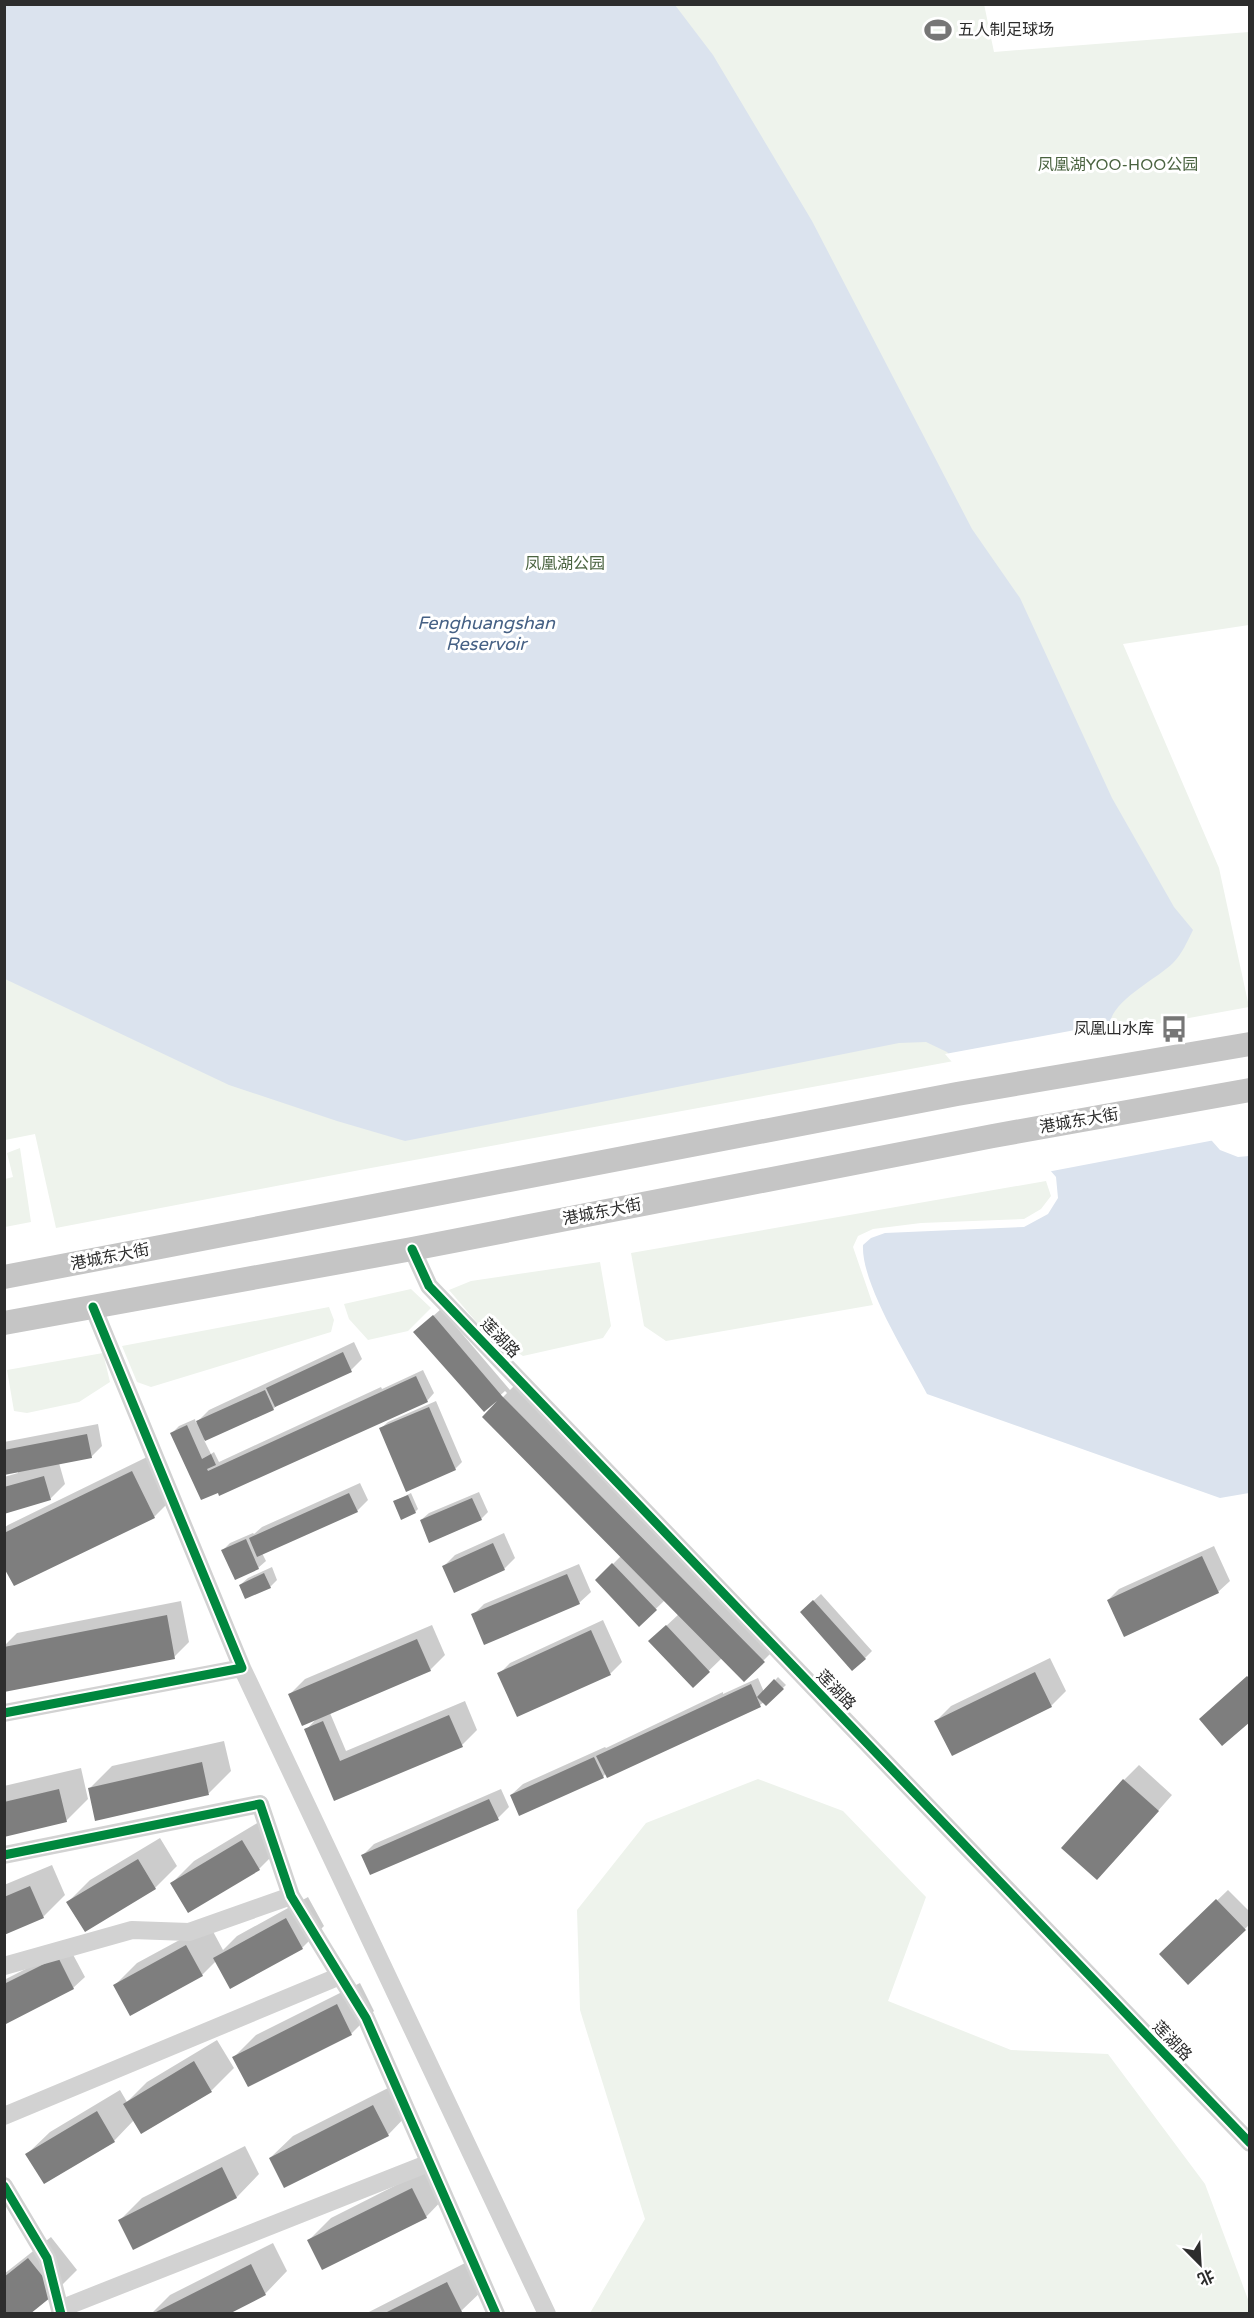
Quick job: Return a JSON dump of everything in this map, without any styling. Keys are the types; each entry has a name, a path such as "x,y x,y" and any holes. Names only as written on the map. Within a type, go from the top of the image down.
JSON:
{"main road":[{"name":"港城东大街","path":"4,1277 957,1094 1250,1044"},
{"name":"港城东大街","path":"4,1323 412,1249 993,1136 1250,1090"}],"street":[{"name":"莲湖路","path":"412,1249 429,1286 1250,2143"},
{"path":"93,1307 242,1668 546,2313"},
{"path":"4,1713 242,1668"},
{"path":"4,1855 260,1804 291,1896 366,2018 496,2313"},
{"path":"4,1966 132,1930 189,1932 291,1896"},
{"path":"4,2116 340,1976"},
{"path":"4,2186 47,2258 60,2311 429,2163"}],"green space":[{"name":"Fenghuangshan Reservoir","path":"984,4 994,52 1249,32 1249,625 1123,644 1219,868 1249,1007 56,1228 35,1134 5,1140 5,5"},
{"path":"20,1148 31,1222 5,1227 5,1179 13,1177 7,1153"},
{"path":"1046,1181 1051,1196 1041,1209 1024,1219 921,1223 873,1229 858,1236 853,1247 873,1305 666,1341 644,1326 631,1253"},
{"path":"600,1262 611,1326 603,1338 523,1356 485,1332 449,1290 471,1281"},
{"path":"411,1289 431,1308 408,1331 368,1340 349,1319 344,1304"},
{"path":"329,1307 334,1320 331,1332 151,1387 137,1382 122,1346"},
{"path":"103,1353 110,1382 79,1402 27,1413 14,1411 7,1370"},
{"path":"758,1779 843,1811 926,1897 888,2001 1011,2050 1108,2054 1205,2184 1249,2302 1249,2313 590,2313 645,2219 580,2010 577,1910 646,1823"}],"water":[{"name":"Fenghuangshan Reservoir","path":"5,5 675,5 713,55 812,221 972,529 1020,598 1112,798 1174,907 1193,930 1176,959 1117,1008 1110,1026 1220,1150 1238,1157 1249,1156 1249,1493 1220,1498 927,1394 877,1300 864,1261 863,1245 871,1238 885,1233 1024,1227 1048,1214 1058,1198 1056,1177 947,1052 926,1042 899,1043 405,1141 229,1085 5,979"}],"pier":[{"path":"1113,1023 1215,1140 1047,1172 945,1054"}],"building":[{"path":"433,1315 502,1396 765,1662 744,1682 482,1417 497,1401 484,1412 413,1332"},
{"path":"343,1352 352,1372 275,1407 266,1388"},
{"path":"416,1376 428,1402 219,1496 218,1493 201,1500 170,1433 187,1425 202,1459 211,1454 216,1465 207,1469 208,1471"},
{"path":"265,1390 274,1410 205,1441 196,1421"},
{"path":"429,1407 456,1470 406,1492 379,1428"},
{"path":"87,1434 92,1458 4,1475 4,1450"},
{"path":"132,1471 155,1518 14,1586 4,1568 4,1533"},
{"path":"44,1476 51,1500 4,1514 4,1487"},
{"path":"349,1493 358,1512 257,1557 249,1538"},
{"path":"408,1495 416,1513 401,1520 393,1501"},
{"path":"472,1498 482,1520 429,1543 420,1520"},
{"path":"246,1539 259,1569 235,1580 221,1550"},
{"path":"493,1543 505,1570 454,1593 442,1566"},
{"path":"1202,1556 1219,1593 1124,1637 1107,1600"},
{"path":"612,1563 657,1610 639,1627 595,1580"},
{"path":"264,1573 271,1588 245,1599 239,1585"},
{"path":"567,1574 580,1604 484,1645 471,1614"},
{"path":"813,1600 866,1659 852,1671 800,1612"},
{"path":"167,1615 175,1659 4,1692 4,1647"},
{"path":"666,1625 710,1672 693,1688 648,1641"},
{"path":"591,1630 611,1675 517,1717 497,1673"},
{"path":"417,1639 431,1671 302,1726 288,1694"},
{"path":"1035,1672 1052,1707 952,1756 934,1721"},
{"path":"1247,1676 1250,1679 1250,1722 1222,1746 1199,1719"},
{"path":"774,1679 784,1689 766,1706 757,1697"},
{"path":"751,1684 761,1707 607,1778 596,1756"},
{"path":"449,1715 463,1747 334,1801 304,1729 323,1721 340,1761"},
{"path":"594,1757 604,1778 519,1816 510,1795"},
{"path":"202,1762 209,1795 95,1821 88,1788"},
{"path":"1123,1779 1159,1811 1097,1880 1061,1848"},
{"path":"59,1789 67,1822 4,1837 4,1802"},
{"path":"489,1799 499,1820 370,1875 361,1855"},
{"path":"242,1840 260,1870 188,1913 170,1883"},
{"path":"138,1859 156,1889 85,1932 66,1902"},
{"path":"30,1886 44,1918 4,1935 4,1897"},
{"path":"1216,1899 1246,1930 1188,1985 1159,1954"},
{"path":"286,1918 303,1949 230,1989 213,1958"},
{"path":"186,1945 203,1976 130,2016 113,1985"},
{"path":"58,1957 74,1989 4,2025 4,1984"},
{"path":"337,2004 352,2035 248,2087 232,2057"},
{"path":"194,2061 212,2092 141,2134 123,2104"},
{"path":"373,2105 389,2136 284,2188 269,2158"},
{"path":"97,2111 115,2142 44,2184 25,2154"},
{"path":"222,2167 237,2198 133,2250 118,2220"},
{"path":"412,2188 427,2218 322,2270 307,2240"},
{"path":"28,2258 56,2293 30,2314 4,2314 4,2277"},
{"path":"251,2264 266,2295 229,2314 152,2314"},
{"path":"447,2282 462,2312 383,2314"}],"cycle path":[{"path":"412,1249 429,1286 1250,2143"},
{"path":"4,1713 242,1668 93,1307"},
{"path":"4,1855 260,1804 291,1896 366,2018 496,2314"},
{"path":"4,2186 47,2258 61,2314"}],"place":[{"name":"五人制足球场","path":"938,30"},
{"name":"凤凰山水库","path":"1174,1029"}],"park label":[{"name":"凤凰湖YOO-HOO公园","path":"1118,165"},
{"name":"凤凰湖公园","path":"565,564"}]}
